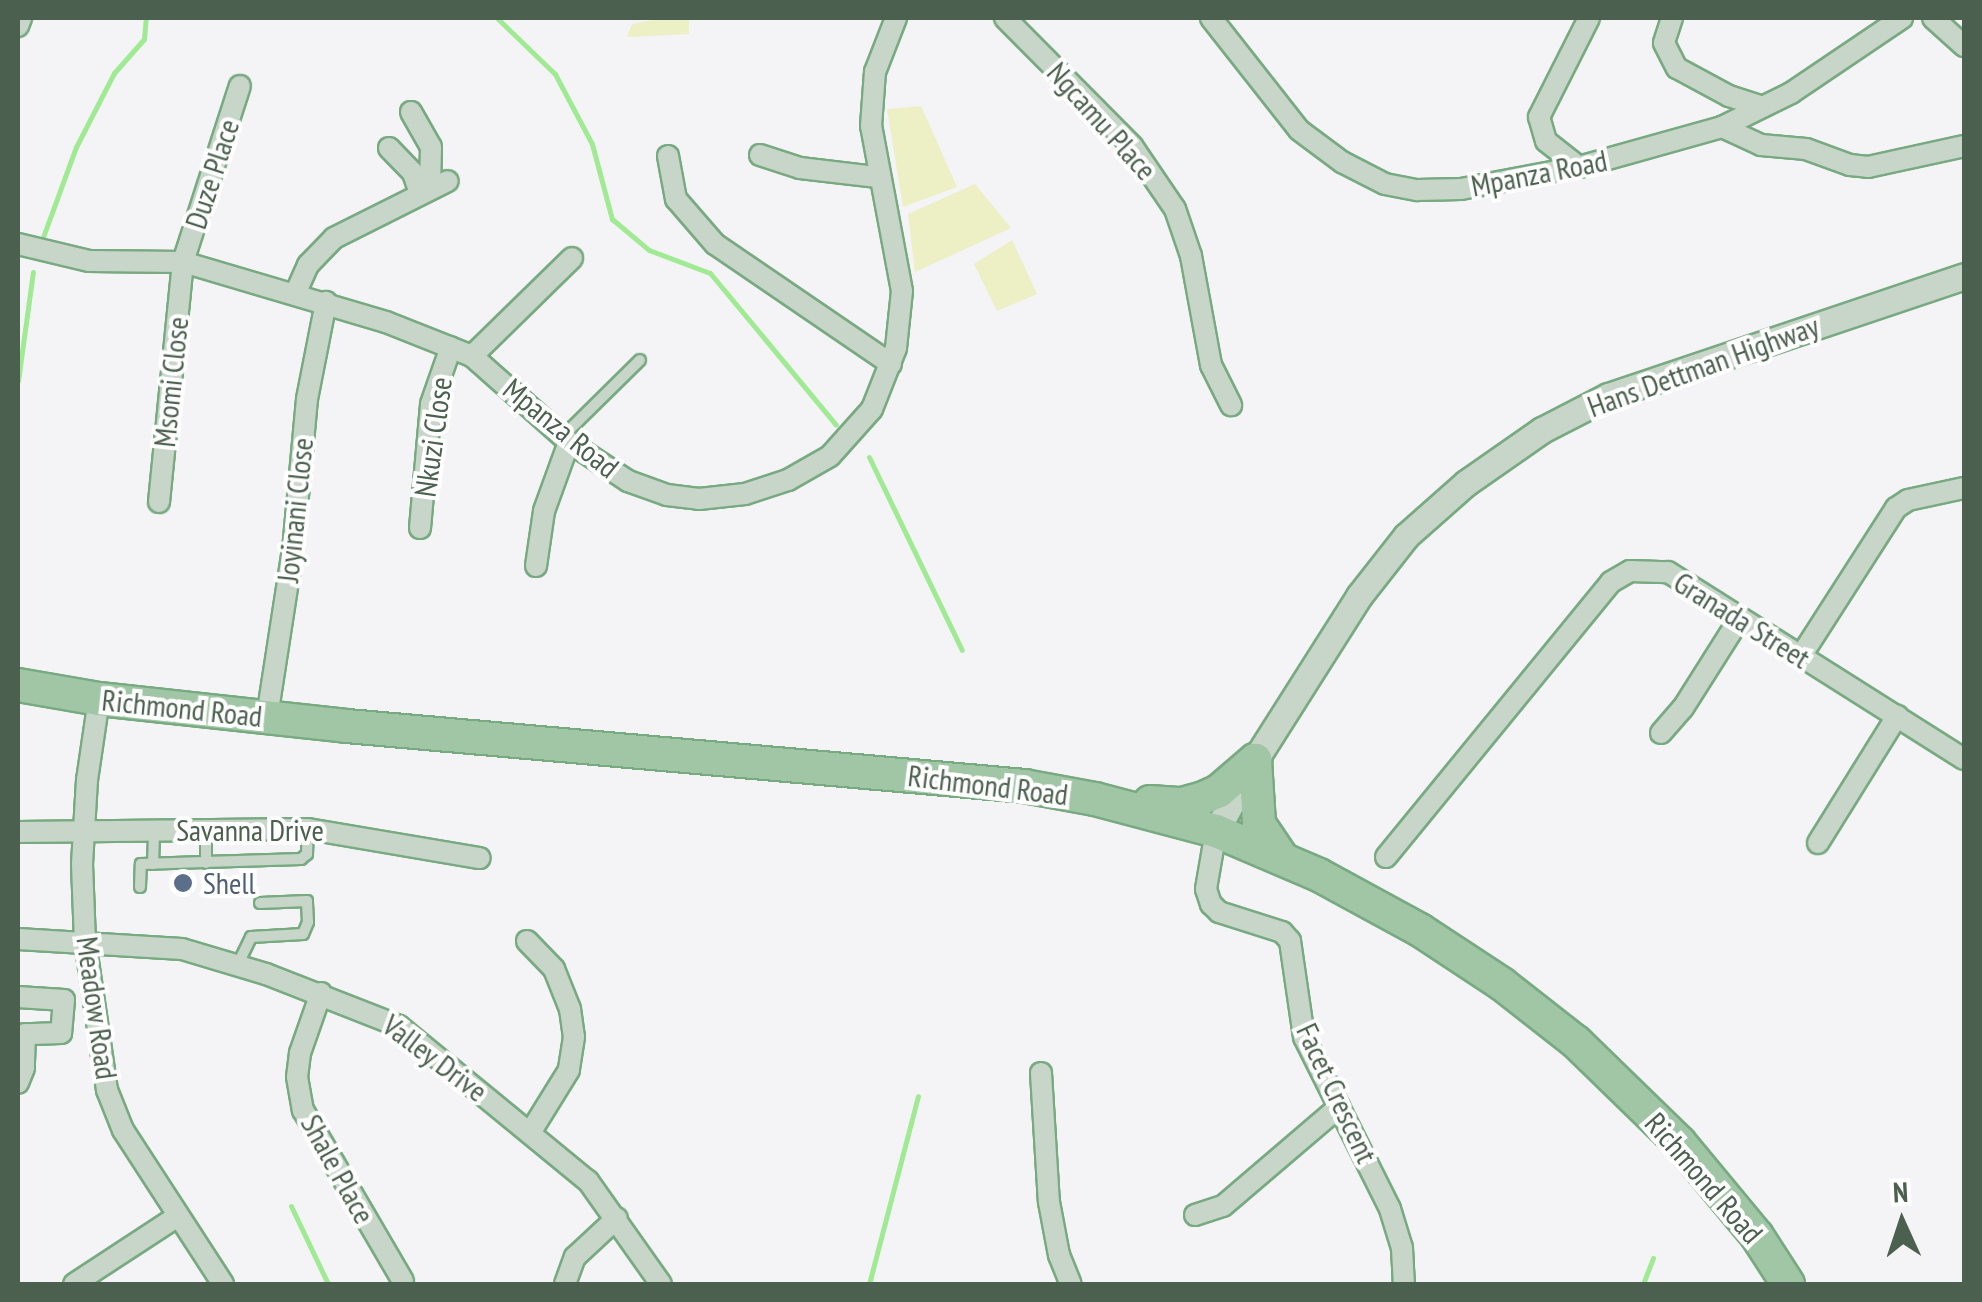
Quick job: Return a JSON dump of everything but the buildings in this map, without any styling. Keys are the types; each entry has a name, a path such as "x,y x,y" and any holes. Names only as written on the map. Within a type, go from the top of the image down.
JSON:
{"highway":[{"name":"Richmond Road","path":"18,685 99,699 266,718 1024,786 1096,799 1216,831 1282,858 1420,930 1502,984 1576,1042 1678,1142 1757,1236 1788,1284"},
{"path":"1096,799 1182,804 1219,790 1255,760"},
{"path":"1255,760 1259,824 1282,858"}],"street":[{"path":"18,26 21,18"},
{"name":"Mpanza Road","path":"18,244 89,261 183,262 326,302 472,356 566,439 628,481 667,494 699,499 746,494 788,480 830,456 872,409 890,364 902,291 878,177 870,104 875,72 896,18"},
{"name":"Ngcamu Place","path":"1005,18 1132,146 1175,209 1190,256 1206,350 1231,406"},
{"name":"Mpanza Road","path":"1211,18 1298,130 1342,162 1385,184 1417,190 1461,190 1579,168 1722,127 1845,60 1902,18"},
{"path":"1579,168 1546,141 1539,116 1589,18"},
{"path":"1672,18 1664,43 1677,68 1729,96 1762,107"},
{"path":"1934,18 1964,46"},
{"name":"Duze Place","path":"183,262 240,86"},
{"path":"411,112 431,147 433,188"},
{"path":"1722,127 1761,146 1806,149 1850,166 1868,167 1964,146"},
{"path":"390,148 412,173 433,188"},
{"path":"668,156 676,199 714,244 890,364"},
{"path":"760,156 800,168 878,177"},
{"path":"296,292 322,246 433,188"},
{"path":"472,356 572,258"},
{"name":"Msomi Close","path":"159,502 183,262"},
{"name":"Hans Dettman Highway","path":"1216,831 1255,760 1360,596 1406,536 1466,484 1542,430 1608,396 1964,276"},
{"name":"Joyinani Close","path":"266,718 293,550 307,399 326,302"},
{"name":"Nkuzi Close","path":"420,528 432,404 451,347"},
{"path":"536,566 544,510 566,439"},
{"path":"1801,656 1896,508 1924,495 1964,488"},
{"name":"Granada Street","path":"1386,856 1611,582 1630,571 1668,572 1964,758"},
{"path":"1661,733 1683,708 1740,618"},
{"name":"Meadow Road","path":"99,699 83,830 85,941 113,1109 223,1284"},
{"path":"1818,844 1897,716"},
{"name":"Savanna Drive","path":"18,832 308,828 480,858"},
{"name":"Facet Crescent","path":"1216,831 1206,889 1210,904 1219,912 1282,932 1290,942 1304,1037 1390,1209 1402,1248 1404,1284"},
{"name":"Valley Drive","path":"18,939 182,950 238,964 374,1013 411,1034 588,1182 661,1284"},
{"path":"527,941 554,969 570,1008 574,1037 569,1070 530,1132"},
{"name":"Shale Place","path":"322,993 300,1053 297,1076 303,1110 402,1281"},
{"path":"18,997 64,1000 61,1033 24,1034 24,1068 18,1083"},
{"path":"1041,1074 1048,1202 1059,1255 1071,1284"},
{"path":"1195,1216 1223,1206 1339,1107"},
{"path":"74,1284 178,1216"},
{"path":"565,1284 575,1257 617,1218"}],"lane":[{"path":"566,439 640,360"},
{"path":"140,886 140,865 302,859 307,854 308,828"},
{"path":"206,829 206,863"},
{"path":"154,830 154,864"},
{"path":"238,964 251,937 303,934 308,922 307,900 260,903"}],"green space":[{"path":"689,18 689,34 627,37 632,24"},
{"path":"921,106 957,187 903,207 887,109"},
{"path":"975,184 1011,228 915,272 908,214"},
{"path":"1012,240 1037,294 997,311 974,264"}],"waterway":[{"path":"43,237 76,147 114,73 144,39 146,18"},
{"path":"497,18 555,74 592,144 612,219 649,250 710,273 836,425"},
{"path":"18,381 33,272"},
{"path":"869,457 962,650"},
{"path":"869,1284 918,1096"},
{"path":"291,1206 328,1284"},
{"path":"1643,1284 1653,1258"}],"place":[{"name":"Shell","path":"183,883"}]}
